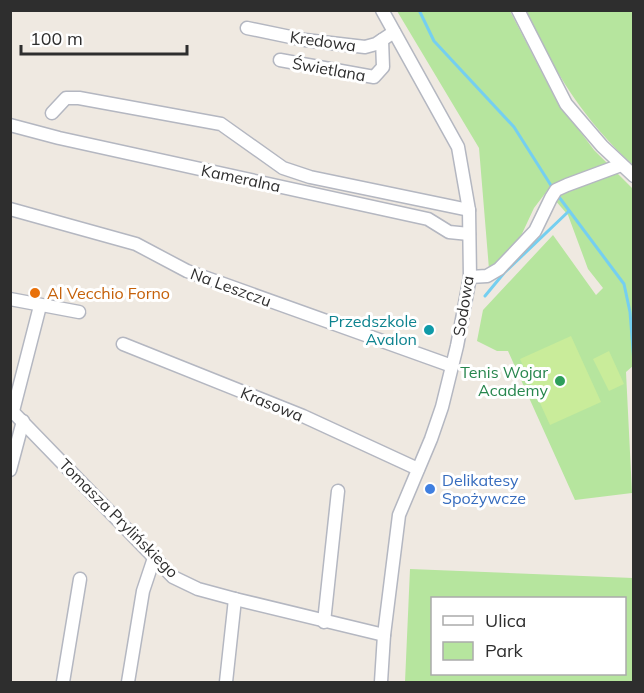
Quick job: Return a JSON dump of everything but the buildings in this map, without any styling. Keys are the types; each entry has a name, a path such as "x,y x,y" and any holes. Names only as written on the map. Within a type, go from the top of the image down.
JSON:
{"street":[{"name":"Sodowa","path":"381,682 384,635 399,515 442,407 470,276 469,210 458,147 382,10"},
{"path":"518,10 566,104 602,146 633,176"},
{"name":"Kredowa","path":"247,28 304,40 365,47 394,32"},
{"name":"Świetlana","path":"280,60 374,77 383,67 382,40"},
{"path":"52,114 66,98 79,98 221,124 283,168 310,177 469,210"},
{"name":"Kameralna","path":"10,125 59,138 428,219 449,232 469,234"},
{"path":"470,276 487,276 499,269 535,231 556,190 621,165"},
{"name":"Na Leszczu","path":"10,209 135,244 187,271 452,366"},
{"path":"10,300 79,312"},
{"path":"12,410 40,306"},
{"name":"Krasowa","path":"123,344 303,416 418,469"},
{"name":"Tomasza Prylińskiego","path":"12,410 173,576 198,589 384,635"},
{"path":"10,470 23,421"},
{"path":"324,622 338,491"},
{"path":"128,682 143,591 154,558"},
{"path":"63,682 80,579"},
{"path":"226,682 235,599"}],"green space":[{"path":"397,11 510,11 555,98 594,150 633,189 634,365 626,372 632,493 575,500 508,351 497,351 477,341 483,310 553,235 596,295 603,288 588,269 568,215 547,191 534,208 520,238 489,269 479,148"},
{"path":"526,11 633,11 633,165 599,131 571,94 547,54"},
{"name":"Tenis Wojar Academy","path":"571,336 601,402 550,425 520,359"},
{"path":"609,351 624,384 609,391 593,359"},
{"path":"410,569 633,578 633,682 405,682"}],"waterway":[{"path":"419,10 434,41 514,127 552,187"},
{"path":"559,197 624,284 630,312 634,363"},
{"path":"485,296 504,273 569,211"}],"place":[{"name":"Al Vecchio Forno","path":"35,293"},
{"name":"Przedszkole Avalon","path":"429,330"},
{"name":"Tenis Wojar Academy","path":"560,381"},
{"name":"Delikatesy Spożywcze","path":"430,489"}]}
